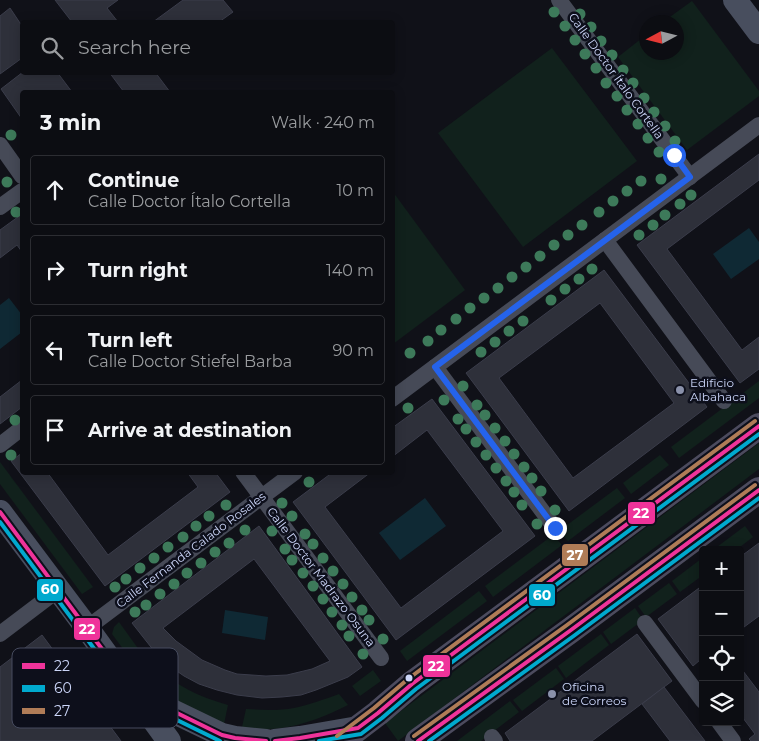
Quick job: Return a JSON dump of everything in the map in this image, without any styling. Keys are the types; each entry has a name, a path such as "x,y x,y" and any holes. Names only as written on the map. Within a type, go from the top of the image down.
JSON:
{"main road":[{"path":"350,735 378,714 412,684 759,426"},
{"path":"418,741 759,490"}],"street":[{"name":"Calle Doctor Ítalo Cortella","path":"559,0 690,177"},
{"path":"735,0 759,32"},
{"path":"395,397 759,125"},
{"path":"0,146 20,173"},
{"path":"0,207 20,192"},
{"path":"605,240 724,402"},
{"path":"435,367 555,528"},
{"path":"0,444 20,429"},
{"name":"Calle Doctor Madrazo Osuna","path":"245,475 382,658"},
{"name":"Calle Fernanda Calado Rosales","path":"87,628 291,475"},
{"path":"0,512 102,648"},
{"path":"0,634 58,590"},
{"path":"645,623 699,696"},
{"path":"178,714 222,735 266,741"},
{"path":"722,726 733,741"},
{"path":"160,728 169,741"},
{"path":"274,741 350,735"}],"green space":[{"path":"692,1 759,91 759,96 687,150 618,57 639,40 639,60 684,60 684,15 673,15"},
{"path":"552,48 637,161 523,247 438,133"},
{"path":"395,195 465,290 395,342"},
{"path":"759,381 759,398 679,458 671,447"},
{"path":"759,443 759,469 398,741 385,723"},
{"path":"660,455 669,465 631,494 623,483"},
{"path":"0,462 93,587 82,594 0,484"},
{"path":"617,488 625,498 568,541 559,531"},
{"path":"745,526 753,537 741,546 718,546"},
{"path":"553,535 562,545 493,597 485,586"},
{"path":"699,561 699,578 680,592 672,581"},
{"path":"669,583 677,594 646,617 638,606"},
{"path":"479,591 487,601 407,661 400,651"},
{"path":"635,608 643,620 611,644 603,632"},
{"path":"119,622 138,648 122,648 112,634 114,627"},
{"path":"601,634 609,645 566,678 558,666"},
{"path":"556,668 564,679 522,711 513,700"},
{"path":"373,670 381,681 360,696 352,686"},
{"path":"178,683 207,698 228,705 224,724 178,704"},
{"path":"339,694 348,705 307,722 277,729 242,727 246,709 276,710 294,708"},
{"path":"510,701 519,712 481,741 457,741"}],"water":[{"path":"749,228 759,242 759,259 731,279 713,254"},
{"path":"9,298 20,312 20,334 0,349 0,305"},
{"path":"425,498 446,526 400,560 379,533"},
{"path":"225,610 268,617 265,640 222,633"}],"building":[{"path":"55,0 118,0 107,8 116,20 70,20"},
{"path":"183,0 223,0 233,12 222,20 156,20"},
{"path":"10,8 20,23 20,59 0,74 0,16"},
{"path":"20,74 59,75 70,90 20,90 20,116 1,89"},
{"path":"111,75 157,75 168,90 122,90"},
{"path":"759,154 759,180 667,249 742,350 759,337 759,369 740,383 637,245"},
{"path":"20,215 20,249 17,245 0,258 0,230"},
{"name":"Edificio Albahaca","path":"604,270 707,407 569,511 466,373","holes":["600,303 674,403 573,478 499,378"]},
{"path":"20,382 20,409 0,424 0,397"},
{"path":"432,399 535,536 396,640 293,502 329,475 367,475 325,507 401,608 503,531 427,430 395,455 395,426"},
{"path":"20,454 20,473 11,461"},
{"path":"22,475 49,475 108,555 198,487 189,475 217,475 230,492 105,586"},
{"path":"259,526 362,667 348,677 301,695 262,698 237,695 199,684 178,672 178,648 152,648 132,623","holes":["254,559 330,661 312,669 287,675 237,674 202,660 176,641 163,628"]},
{"path":"759,543 759,616 744,627 744,591 744,554"},
{"path":"699,588 699,661 693,666 658,619"},
{"path":"637,634 672,681 592,741 510,741 505,733"},
{"path":"42,635 52,648 25,648"},
{"path":"12,658 12,728 111,728 121,741 0,741 0,667"},
{"path":"744,672 759,692 759,741 751,741 749,739 755,734 744,719"},
{"path":"664,687 705,741 670,741 642,704"}],"transit line":[{"name":"27","path":"337,736 408,679 755,421"},
{"name":"22","path":"275,741 358,728 412,684 759,426"},
{"name":"60","path":"319,741 361,734 416,689 759,434"},
{"name":"27","path":"414,736 755,485"},
{"name":"22","path":"418,741 759,490"},
{"name":"60","path":"429,741 759,498"},
{"name":"22","path":"0,512 101,648"},
{"name":"60","path":"0,522 94,648"},
{"name":"22","path":"178,714 222,735 266,741"},
{"name":"60","path":"178,720 220,741"}],"place":[{"name":"Edificio Albahaca","path":"680,390"},
{"name":"Oficina de Correos","path":"552,694"}],"route":[{"path":"555,528 435,367 690,177 674,155"}]}
